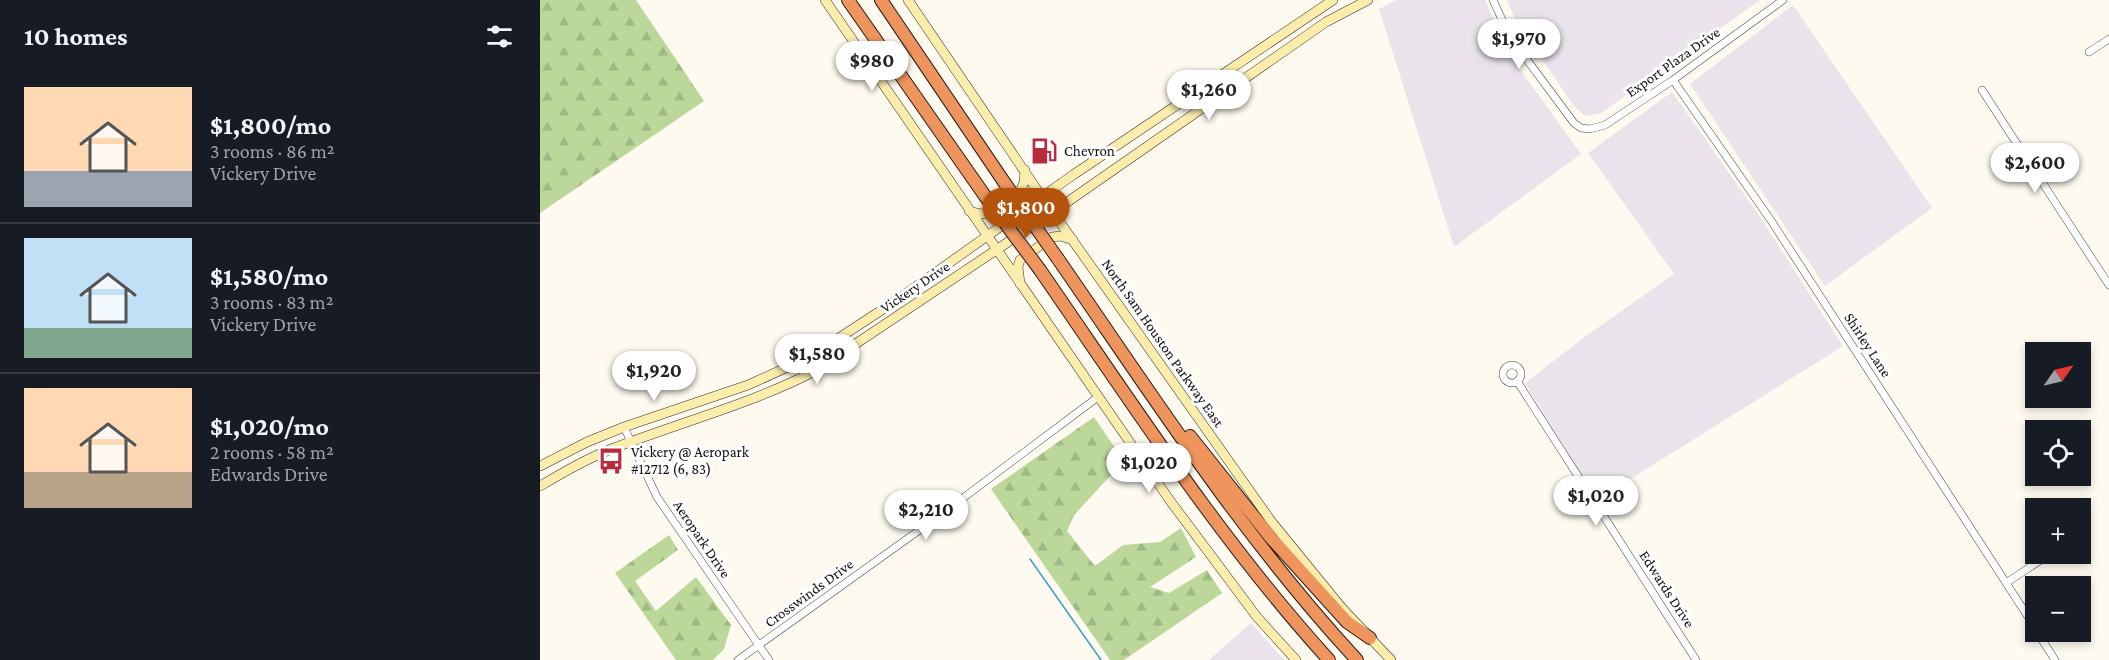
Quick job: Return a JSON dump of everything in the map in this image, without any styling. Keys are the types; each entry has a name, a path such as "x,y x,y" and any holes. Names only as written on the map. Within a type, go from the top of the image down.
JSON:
{"highway":[{"path":"847,0 1040,270 1185,480 1317,660"},
{"path":"881,0 1004,182 1243,524 1311,609 1357,660"},
{"path":"1132,367 1271,538 1347,622 1370,638"},
{"path":"1256,576 1329,660"}],"main road":[{"path":"825,0 1213,561 1258,618 1296,660"},
{"name":"North Sam Houston Parkway East","path":"908,0 1042,197 1271,521 1391,660"},
{"name":"Vickery Drive","path":"540,466 587,442 624,427 748,385 810,357 897,300 1042,197 1333,0"},
{"name":"Vickery Drive","path":"540,486 569,469 631,442 709,416 792,383 815,370 1053,212 1291,48 1351,3 1367,0"},
{"path":"1282,35 1291,48"},
{"path":"1204,87 1214,101"},
{"path":"969,211 981,214 993,212 1019,195 1024,182 1025,170"},
{"path":"1020,284 1018,266 1020,260 1052,237 1060,236 1073,240"},
{"path":"897,300 904,312"},
{"path":"748,385 753,398"}],"street":[{"name":"Export Plaza Drive","path":"1493,0 1510,37 1574,123 1581,128 1590,129 1605,125 1673,80 1783,0"},
{"path":"2089,52 2109,39"},
{"name":"Shirley Lane","path":"1673,80 1772,222 2025,613"},
{"path":"1982,90 2109,285"},
{"name":"Edwards Drive","path":"1517,381 1696,660"},
{"name":"Crosswinds Drive","path":"738,660 939,516 1098,397"},
{"name":"Aeropark Drive","path":"624,427 662,505 769,660"},
{"path":"2006,583 2035,564"},
{"name":"Shirley Lane","path":"2044,642 2055,660"}],"shaded area":[{"path":"1397,0 1485,0 1516,64 1581,154 1454,247 1379,9"},
{"path":"1507,0 1760,0 1601,113 1585,116 1574,106 1517,23"},
{"path":"1793,5 1932,208 1825,286 1690,84"},
{"path":"1672,92 1758,214 1843,346 1597,500 1525,383 1586,336 1674,274 1588,153"},
{"path":"1251,623 1284,660 1209,660"}],"green space":[{"path":"540,0 636,0 704,101 540,213"},
{"path":"1094,417 1124,461 1074,515 1067,531 1095,566 1123,545 1160,542 1181,528 1196,557 1150,587 1169,593 1207,570 1222,593 1124,660 1110,660 991,489"},
{"path":"669,535 678,550 635,581 656,611 696,577 731,625 724,649 713,660 676,660 615,573"}],"waterway":[{"path":"1030,559 1101,660"}],"place":[{"name":"Chevron","path":"1044,151"},
{"name":"Vickery @ Aeropark #12712 (6, 83)","path":"611,461"}]}
